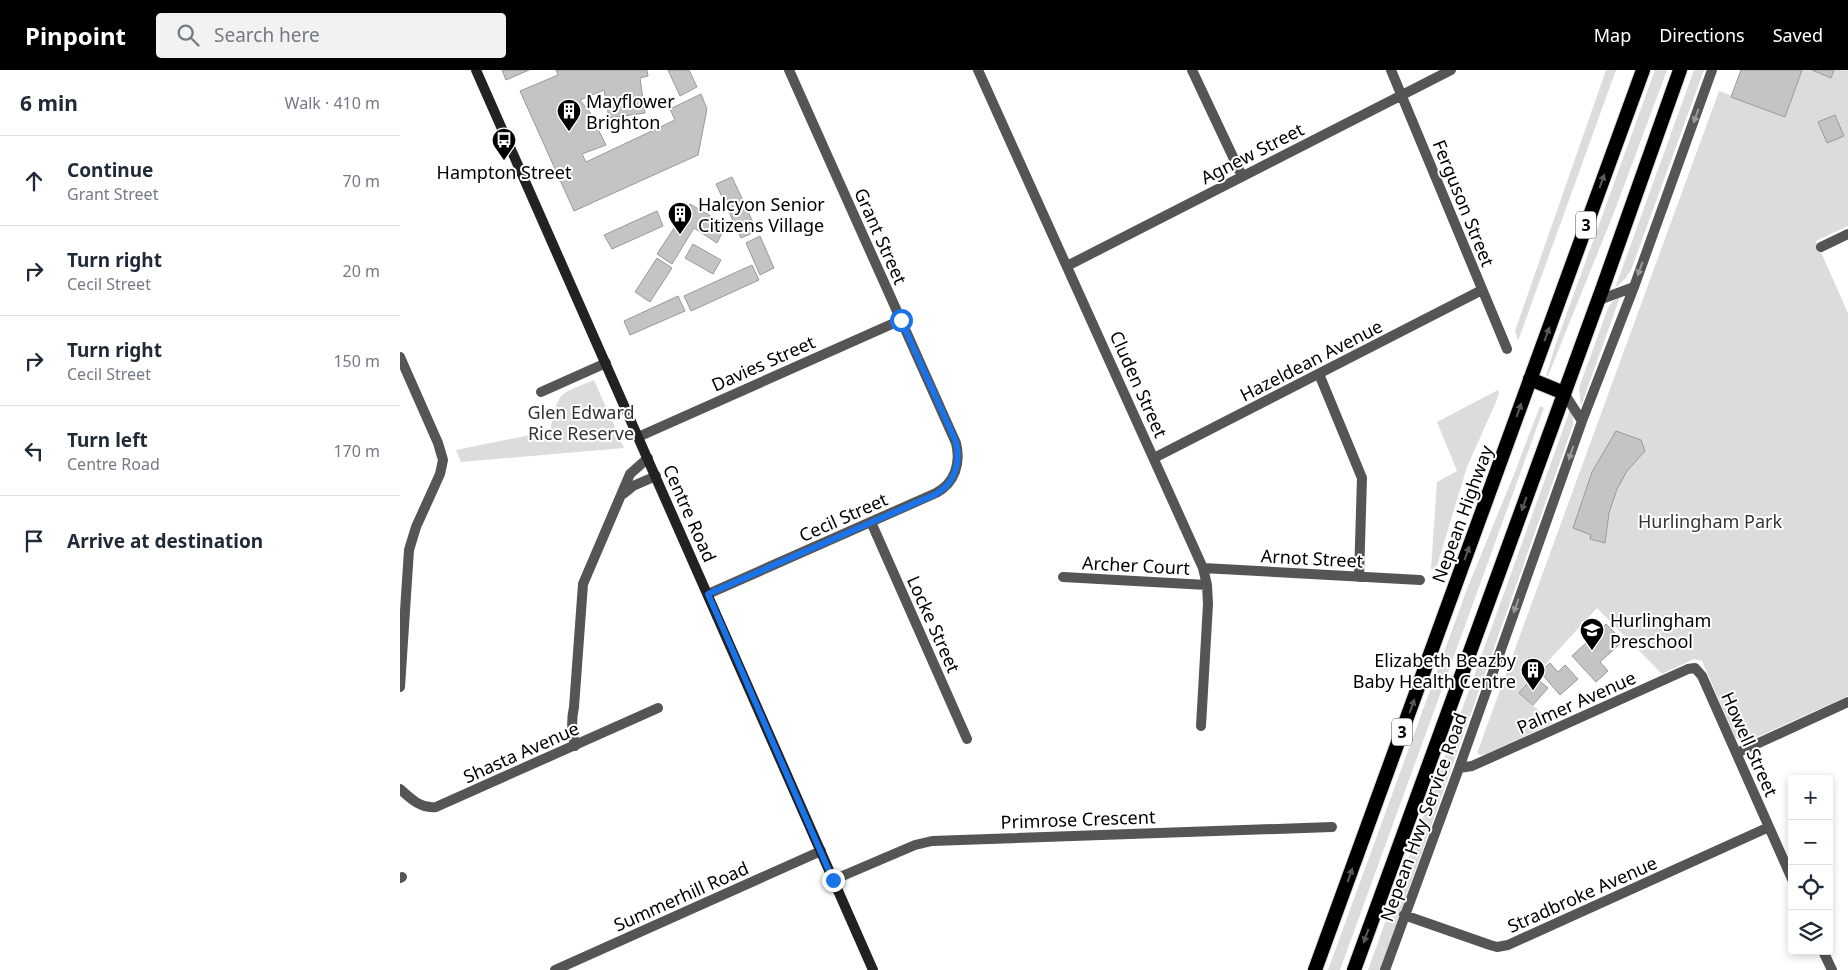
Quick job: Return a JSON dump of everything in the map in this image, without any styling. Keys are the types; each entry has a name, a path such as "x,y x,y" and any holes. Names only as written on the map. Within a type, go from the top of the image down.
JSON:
{"highway":[{"name":"Nepean Highway","path":"1315,970 1642,70"},
{"name":"3","path":"1354,970 1599,300 1680,70"},
{"path":"1530,379 1564,393"}],"main road":[{"name":"Centre Road","path":"476,70 873,970"}],"street":[{"name":"Grant Street","path":"789,70 956,442"},
{"name":"Cluden Street","path":"978,70 1203,568 1208,604 1201,726"},
{"path":"1192,70 1242,176"},
{"name":"Ferguson Street","path":"1391,70 1507,349"},
{"name":"Agnew Street","path":"1067,266 1451,70"},
{"name":"Nepean Hwy Service Road","path":"1385,970 1582,421 1634,287 1712,70"},
{"path":"1821,247 1848,234"},
{"path":"1599,300 1634,287"},
{"name":"Hazeldean Avenue","path":"1154,458 1482,290"},
{"name":"Davies Street","path":"638,437 901,320"},
{"path":"400,357 438,443 443,460 440,474 416,527 409,550 400,687"},
{"path":"541,392 606,363"},
{"path":"1319,374 1362,478 1359,577"},
{"path":"1564,393 1582,421"},
{"name":"Cecil Street","path":"708,594 936,494 952,480 958,462 956,442"},
{"path":"579,744 571,729 571,718 574,707 581,589 630,474 648,458"},
{"path":"622,495 633,486 656,476"},
{"name":"Locke Street","path":"871,522 967,739"},
{"name":"Arnot Street","path":"1203,568 1420,580"},
{"name":"Archer Court","path":"1063,577 1206,585"},
{"name":"Palmer Avenue","path":"1459,768 1472,766 1688,669 1698,669 1702,676"},
{"name":"Howell Street","path":"1702,676 1788,870"},
{"path":"1737,753 1848,702"},
{"name":"Shasta Avenue","path":"400,789 421,805 429,808 436,807 658,708"},
{"name":"Primrose Crescent","path":"833,880 915,844 932,840 1332,827"},
{"name":"Stradbroke Avenue","path":"1404,915 1490,946 1508,945 1769,827"},
{"name":"Summerhill Road","path":"555,970 821,851"},
{"path":"1825,955 1832,970"}],"green space":[{"path":"1606,70 1616,70 1518,341 1515,331"},
{"path":"1655,70 1667,70 1615,210 1548,376 1546,376 1556,343"},
{"path":"1694,70 1704,70 1631,270 1615,288"},
{"name":"Hurlingham Park","path":"1802,70 1848,70 1848,226 1816,241 1848,313 1848,696 1751,740 1740,741 1735,737 1702,661 1694,659 1662,674 1597,608 1519,693 1553,723 1480,755 1477,753 1719,91 1785,116"},
{"path":"1620,297 1581,406 1579,389 1581,382 1608,308 1612,302"},
{"name":"Glen Edward Rice Reserve","path":"594,380 624,448 461,462 456,450 550,431 561,397 572,389"},
{"path":"1498,390 1496,402 1467,467 1436,569 1431,569 1437,482 1457,471 1437,422"},
{"path":"1540,406 1544,408 1340,970 1328,970 1467,589"},
{"path":"1570,410 1573,417 1573,425 1380,970 1368,970"}],"building":[{"path":"502,70 529,70 506,80"},
{"name":"Mayflower Brighton","path":"556,70 647,70 648,76 640,78 645,113 609,118 604,90 580,100 589,111 606,145 582,154 586,162 675,120 670,109 701,94 707,109 698,155 574,211 520,91 558,75"},
{"path":"668,70 689,70 697,87 680,96"},
{"path":"1741,70 1802,70 1785,117 1731,97"},
{"path":"1812,70 1834,70 1831,78"},
{"path":"1835,115 1844,136 1827,143 1818,122"},
{"path":"732,177 757,231 741,238 716,184"},
{"name":"Halcyon Senior Citizens Village","path":"690,204 726,225 717,243 694,228 672,264 657,254"},
{"path":"657,211 663,226 612,249 604,235"},
{"path":"760,236 774,268 760,275 746,243"},
{"path":"693,244 721,260 713,274 685,258"},
{"path":"657,258 672,268 650,302 635,292"},
{"path":"752,265 759,280 691,311 684,296"},
{"path":"678,296 685,311 630,335 624,321"},
{"path":"1616,431 1641,440 1645,451 1627,471 1617,489 1609,513 1605,543 1590,539 1591,535 1573,528 1592,472"},
{"path":"1606,624 1623,641 1600,662 1608,671 1596,682 1572,656"},
{"path":"1550,663 1558,672 1565,665 1578,679 1560,695 1540,672"},
{"name":"Elizabeth Beazby Baby Health Centre","path":"1534,676 1548,688 1533,705 1519,693"}],"place":[{"name":"Mayflower Brighton","path":"569,132"},
{"name":"Hampton Street","path":"504,161"},
{"name":"Halcyon Senior Citizens Village","path":"680,235"},
{"name":"Hurlingham Preschool","path":"1592,651"},
{"name":"Elizabeth Beazby Baby Health Centre","path":"1533,691"}],"route":[{"path":"833,880 708,594 936,494 952,480 958,462 956,442 901,320"}]}
